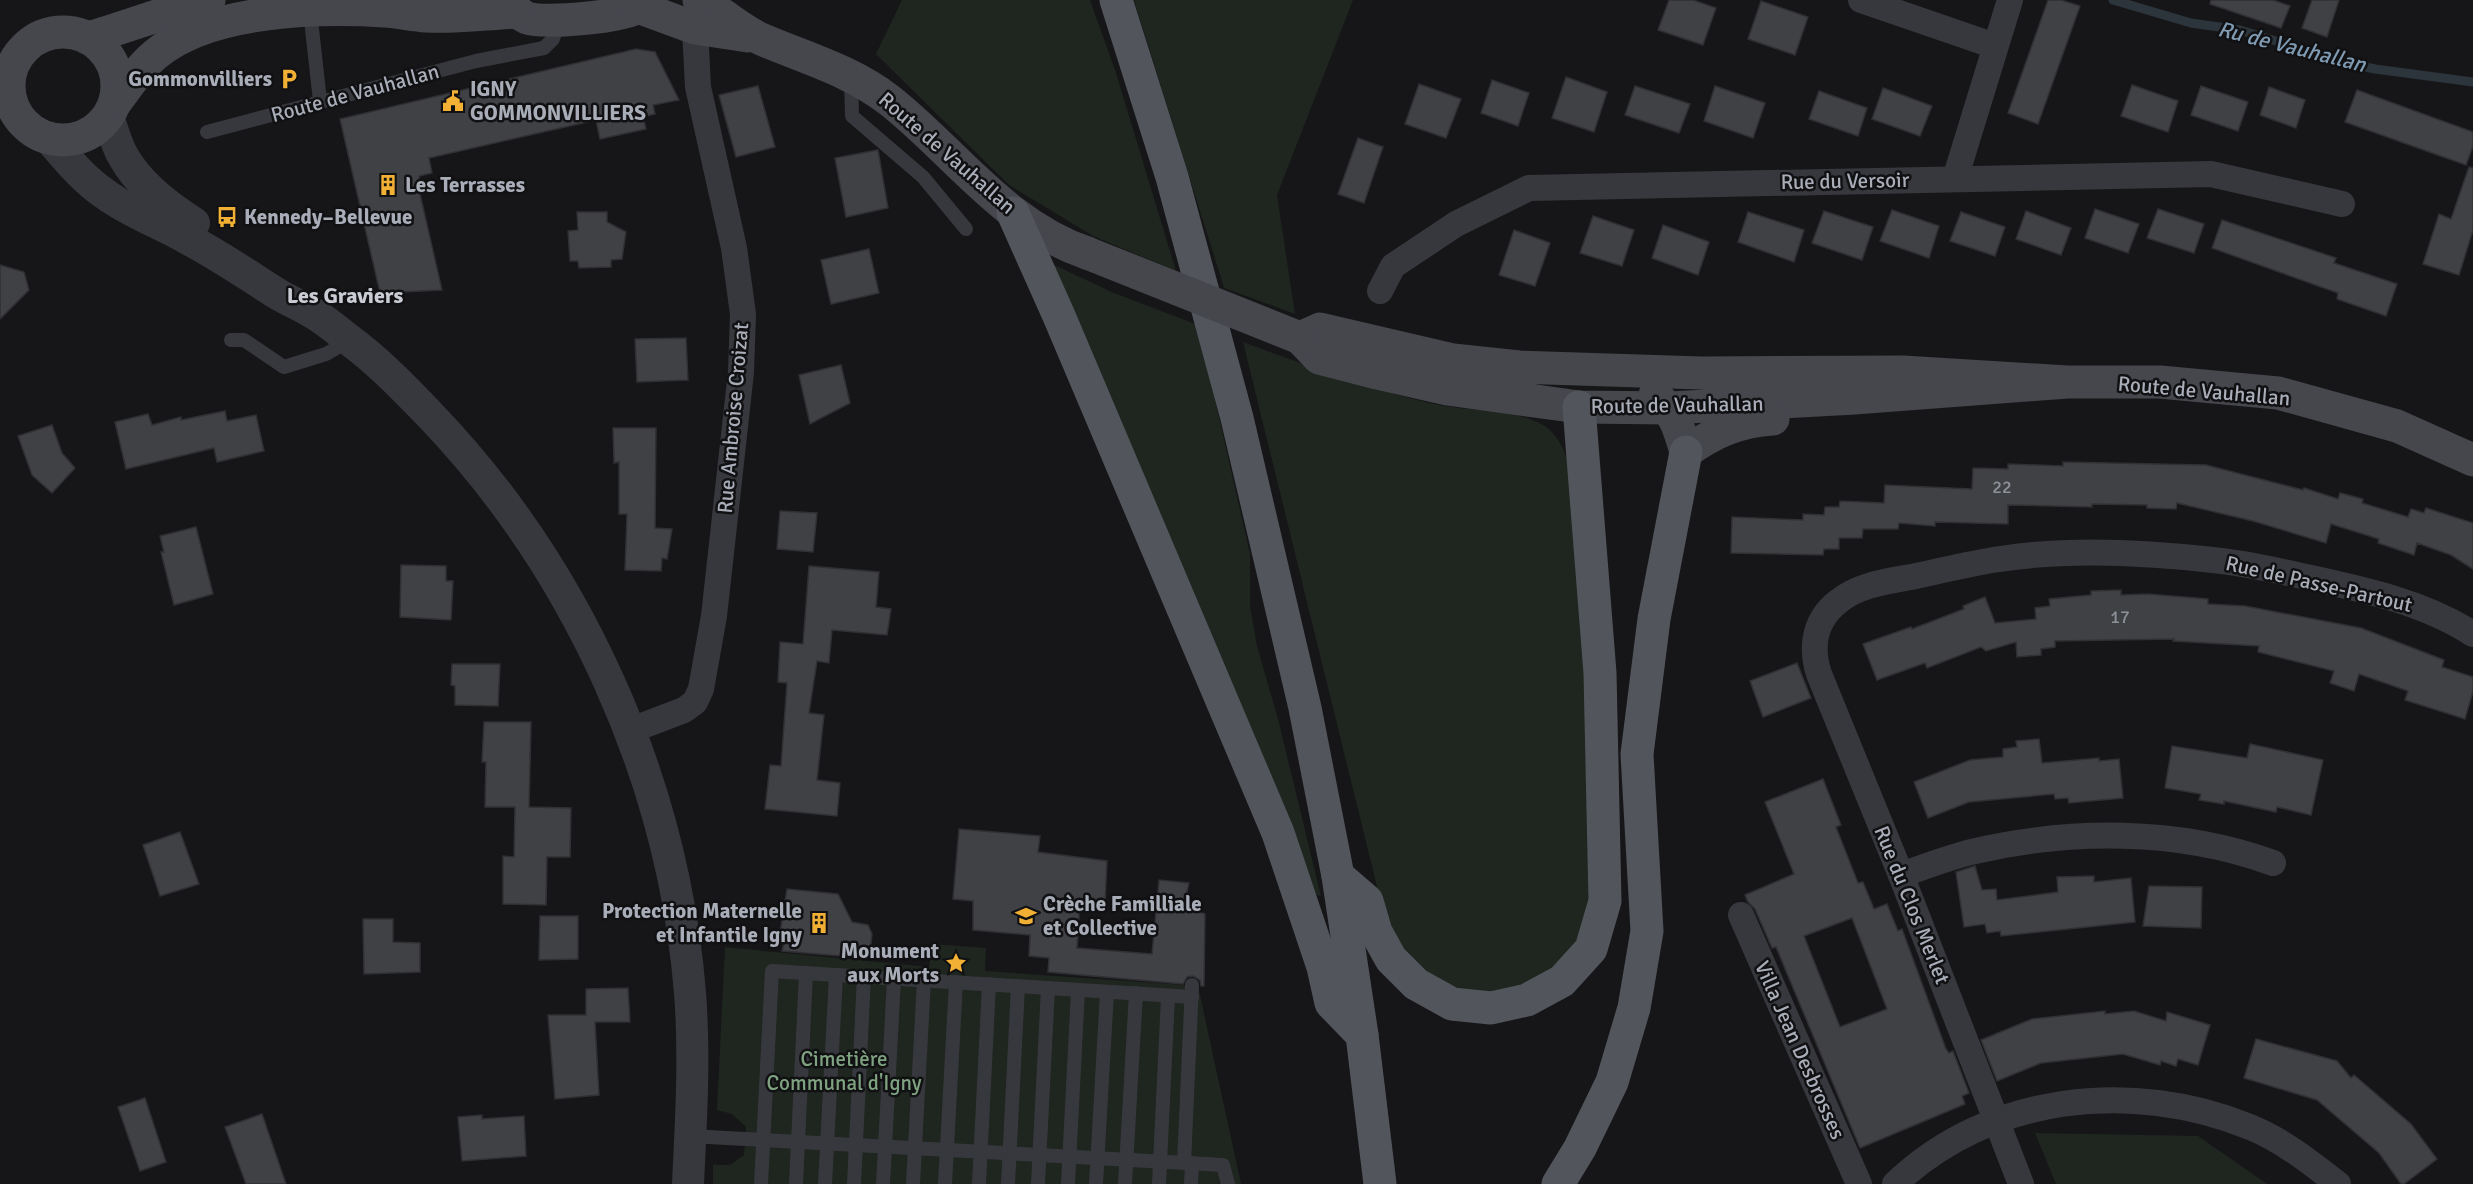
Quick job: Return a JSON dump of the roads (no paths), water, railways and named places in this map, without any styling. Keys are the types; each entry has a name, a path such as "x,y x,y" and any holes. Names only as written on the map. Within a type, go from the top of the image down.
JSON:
{"main road":[{"path":"88,38 158,14 209,0"},
{"path":"1116,0 1172,177 1237,418 1305,708 1338,876 1362,1035 1380,1184"},
{"name":"Route de Vauhallan","path":"111,110 156,54 196,31 267,14 310,10 387,11 428,16 512,6 539,21 620,14 641,4 697,14 851,76 890,101 967,174 1013,213 1043,233 1087,253 1300,338 1319,358 1447,389 1580,407 1670,408 1854,398 2067,382"},
{"path":"63,31 88,38 100,45 112,62 118,82 111,110 92,132 76,138 49,138 32,130 8,110 10,96 7,62 43,34 63,31"},
{"path":"1013,213 1059,316 1278,833 1323,967 1331,1003 1362,1035"},
{"name":"Route de Vauhallan","path":"1300,338 1320,329 1453,360 1519,367 1776,374 1903,372 2067,382 2160,382 2278,393 2397,426 2473,460"},
{"path":"1338,876 1367,901 1376,932 1391,958 1416,984 1452,1004 1491,1008 1527,1000 1562,981 1591,949 1605,901 1600,673 1580,407 1602,384 1627,370 1670,408 1686,452 1654,619 1637,753 1647,931 1634,1008 1612,1082 1580,1148 1558,1184"},
{"path":"1686,452 1710,435 1751,420 1826,414 1854,398"}],"street":[{"path":"1861,0 1995,46"},
{"path":"1955,179 2010,0"},
{"name":"Rue Ambroise Croizat","path":"628,728 684,710 694,702 701,689 714,616 741,372 743,314 737,270 698,87 697,14"},
{"path":"111,110 124,158 146,185 162,201 292,284 312,312"},
{"path":"49,138 81,176 105,195 189,239 280,296 312,312 350,340 409,393 447,433 499,496 551,570 588,637 628,728 658,817 676,899 690,991 692,1045 688,1184"},
{"name":"Rue du Versoir","path":"1380,291 1393,266 1456,224 1529,188 2211,174 2342,204"},
{"name":"Rue de Passe-Partout","path":"1818,625 1826,613 1840,600 1865,587 2002,558 2134,553 2214,560 2272,569 2345,586 2424,609 2473,634"},
{"name":"Rue du Clos Merlet","path":"1818,625 1814,658 1819,674 1901,874 2021,1184"},
{"path":"1901,874 1969,853 2019,843 2086,836 2136,836 2190,842 2246,853 2273,863"},
{"name":"Villa Jean Desbrosses","path":"1741,915 1859,1184"},
{"path":"1895,1184 1906,1173 1948,1144 1997,1120 2026,1110 2091,1099 2155,1101 2206,1111 2252,1127 2301,1155 2338,1184"}],"lane":[{"path":"310,10 320,101"},
{"name":"Route de Vauhallan","path":"207,132 476,61 544,48 553,39 559,20"},
{"path":"851,76 852,116 923,177 966,229"},
{"path":"231,340 244,340 284,367 326,354 350,340"},
{"path":"761,1184 772,971 1168,996 1192,991 1188,1163 1191,1184"},
{"path":"796,1184 806,973"},
{"path":"825,1184 836,975"},
{"path":"854,1184 864,976"},
{"path":"883,1184 894,979"},
{"path":"913,1184 924,980"},
{"path":"945,1184 956,982"},
{"path":"979,1184 989,984"},
{"path":"1008,1184 1018,986"},
{"path":"1038,1184 1048,988"},
{"path":"1068,1184 1078,990"},
{"path":"1096,1184 1107,992"},
{"path":"1125,1184 1136,993"},
{"path":"1159,1184 1168,996"},
{"path":"690,1136 1223,1165"},
{"path":"1222,1184 1223,1165"},
{"path":"1223,1165 1228,1184"}],"waterway":[{"name":"Ru de Vauhallan","path":"2113,0 2191,23 2240,30 2348,63 2375,69 2473,82"}],"place":[{"name":"Gommonvilliers","path":"289,79"},
{"name":"IGNY GOMMONVILLIERS","path":"453,101"},
{"name":"Les Terrasses","path":"388,185"},
{"name":"Kennedy–Bellevue","path":"227,217"},
{"name":"Crèche Familliale et Collective","path":"1026,916"},
{"name":"Protection Maternelle et Infantile Igny","path":"819,923"},
{"name":"Monument aux Morts","path":"956,963"}],"district":[{"name":"Les Graviers","path":"345,295"}],"park label":[{"name":"Cimetière Communal d'Igny","path":"844,1071"}]}
